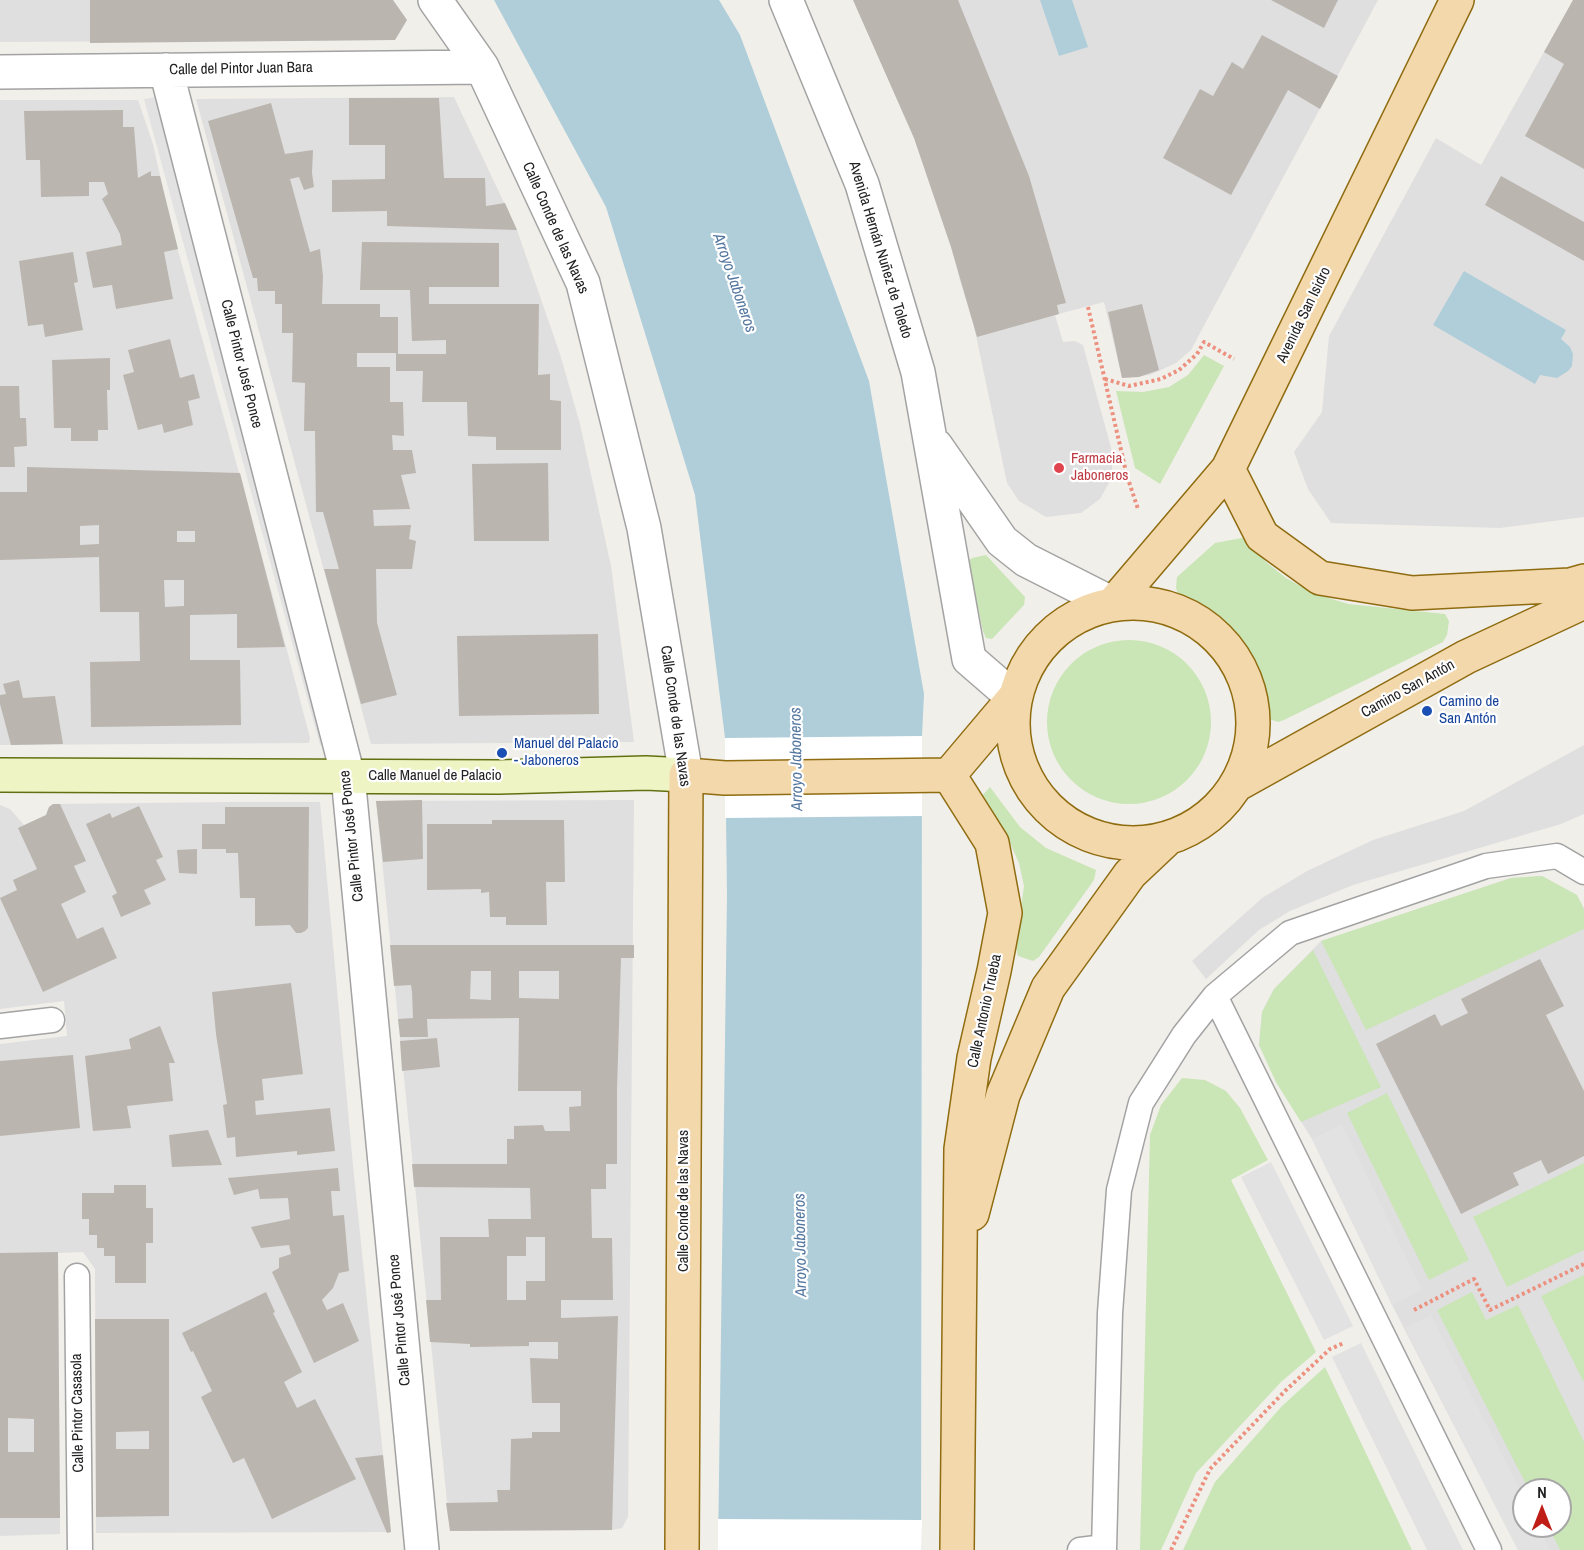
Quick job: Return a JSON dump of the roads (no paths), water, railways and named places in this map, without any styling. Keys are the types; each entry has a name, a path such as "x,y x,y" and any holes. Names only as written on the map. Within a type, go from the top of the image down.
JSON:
{"main road":[{"name":"Avenida San Isidro","path":"1113,604 1228,469 1457,0"},
{"path":"1228,469 1262,536 1320,578 1412,593 1570,585 1584,581"},
{"name":"Camino San Antón","path":"1236,785 1466,657 1584,602"},
{"path":"1113,604 1163,606 1209,628 1241,667 1255,715 1248,765 1236,785 1208,820 1165,841 1117,844 1065,824 1026,782 1014,751 1014,698 1031,656 1061,626 1113,604"},
{"path":"935,776 1014,698"},
{"name":"Calle Manuel de Palacio","path":"686,775 725,778 935,776"},
{"name":"Calle Conde de las Navas","path":"682,1550 686,775"},
{"name":"Calle Antonio Trueba","path":"935,776 992,843 1005,913 974,1058 961,1149 957,1550"},
{"name":"Calle Antonio Trueba","path":"960,1260 1004,1095 1048,988 1130,874 1165,841"}],"street":[{"name":"Calle Conde de las Navas","path":"435,0 482,67 583,283 644,528 686,775"},
{"name":"Avenida Hernán Nuñez de Toledo","path":"786,0 862,184 918,372 969,659 1014,698"},
{"name":"Calle del Pintor Juan Bara","path":"0,72 482,67"},
{"name":"Calle Pintor José Ponce","path":"165,70 348,776 422,1550"},
{"name":"Avenida Hernán Nuñez de Toledo","path":"929,438 1002,541 1026,560 1113,604"},
{"name":"Calle Manuel de Palacio","path":"0,775 499,777 646,773 686,775"}],"lane":[{"path":"1080,1550 1104,1549 1110,1313 1119,1190 1141,1103 1184,1035 1215,996 1290,933 1486,866 1557,856 1584,872"},
{"path":"1215,996 1489,1550"},
{"path":"0,1026 52,1020"},
{"name":"Calle Pintor Casasola","path":"77,1276 80,1550"}],"water":[{"name":"Arroyo Jaboneros","path":"494,0 719,0 740,35 869,381 924,694 922,736 921,1550 718,1550 727,895 725,738 695,495 606,207"},
{"path":"1040,0 1072,0 1088,47 1059,56"},
{"path":"1464,271 1566,330 1561,339 1570,347 1573,354 1572,366 1568,371 1557,378 1540,375 1535,384 1433,325"}],"place":[{"name":"Farmacia Jaboneros","path":"1059,468"},
{"name":"Camino de San Antón","path":"1427,711"},
{"name":"Manuel del Palacio - Jaboneros","path":"502,753"}]}
